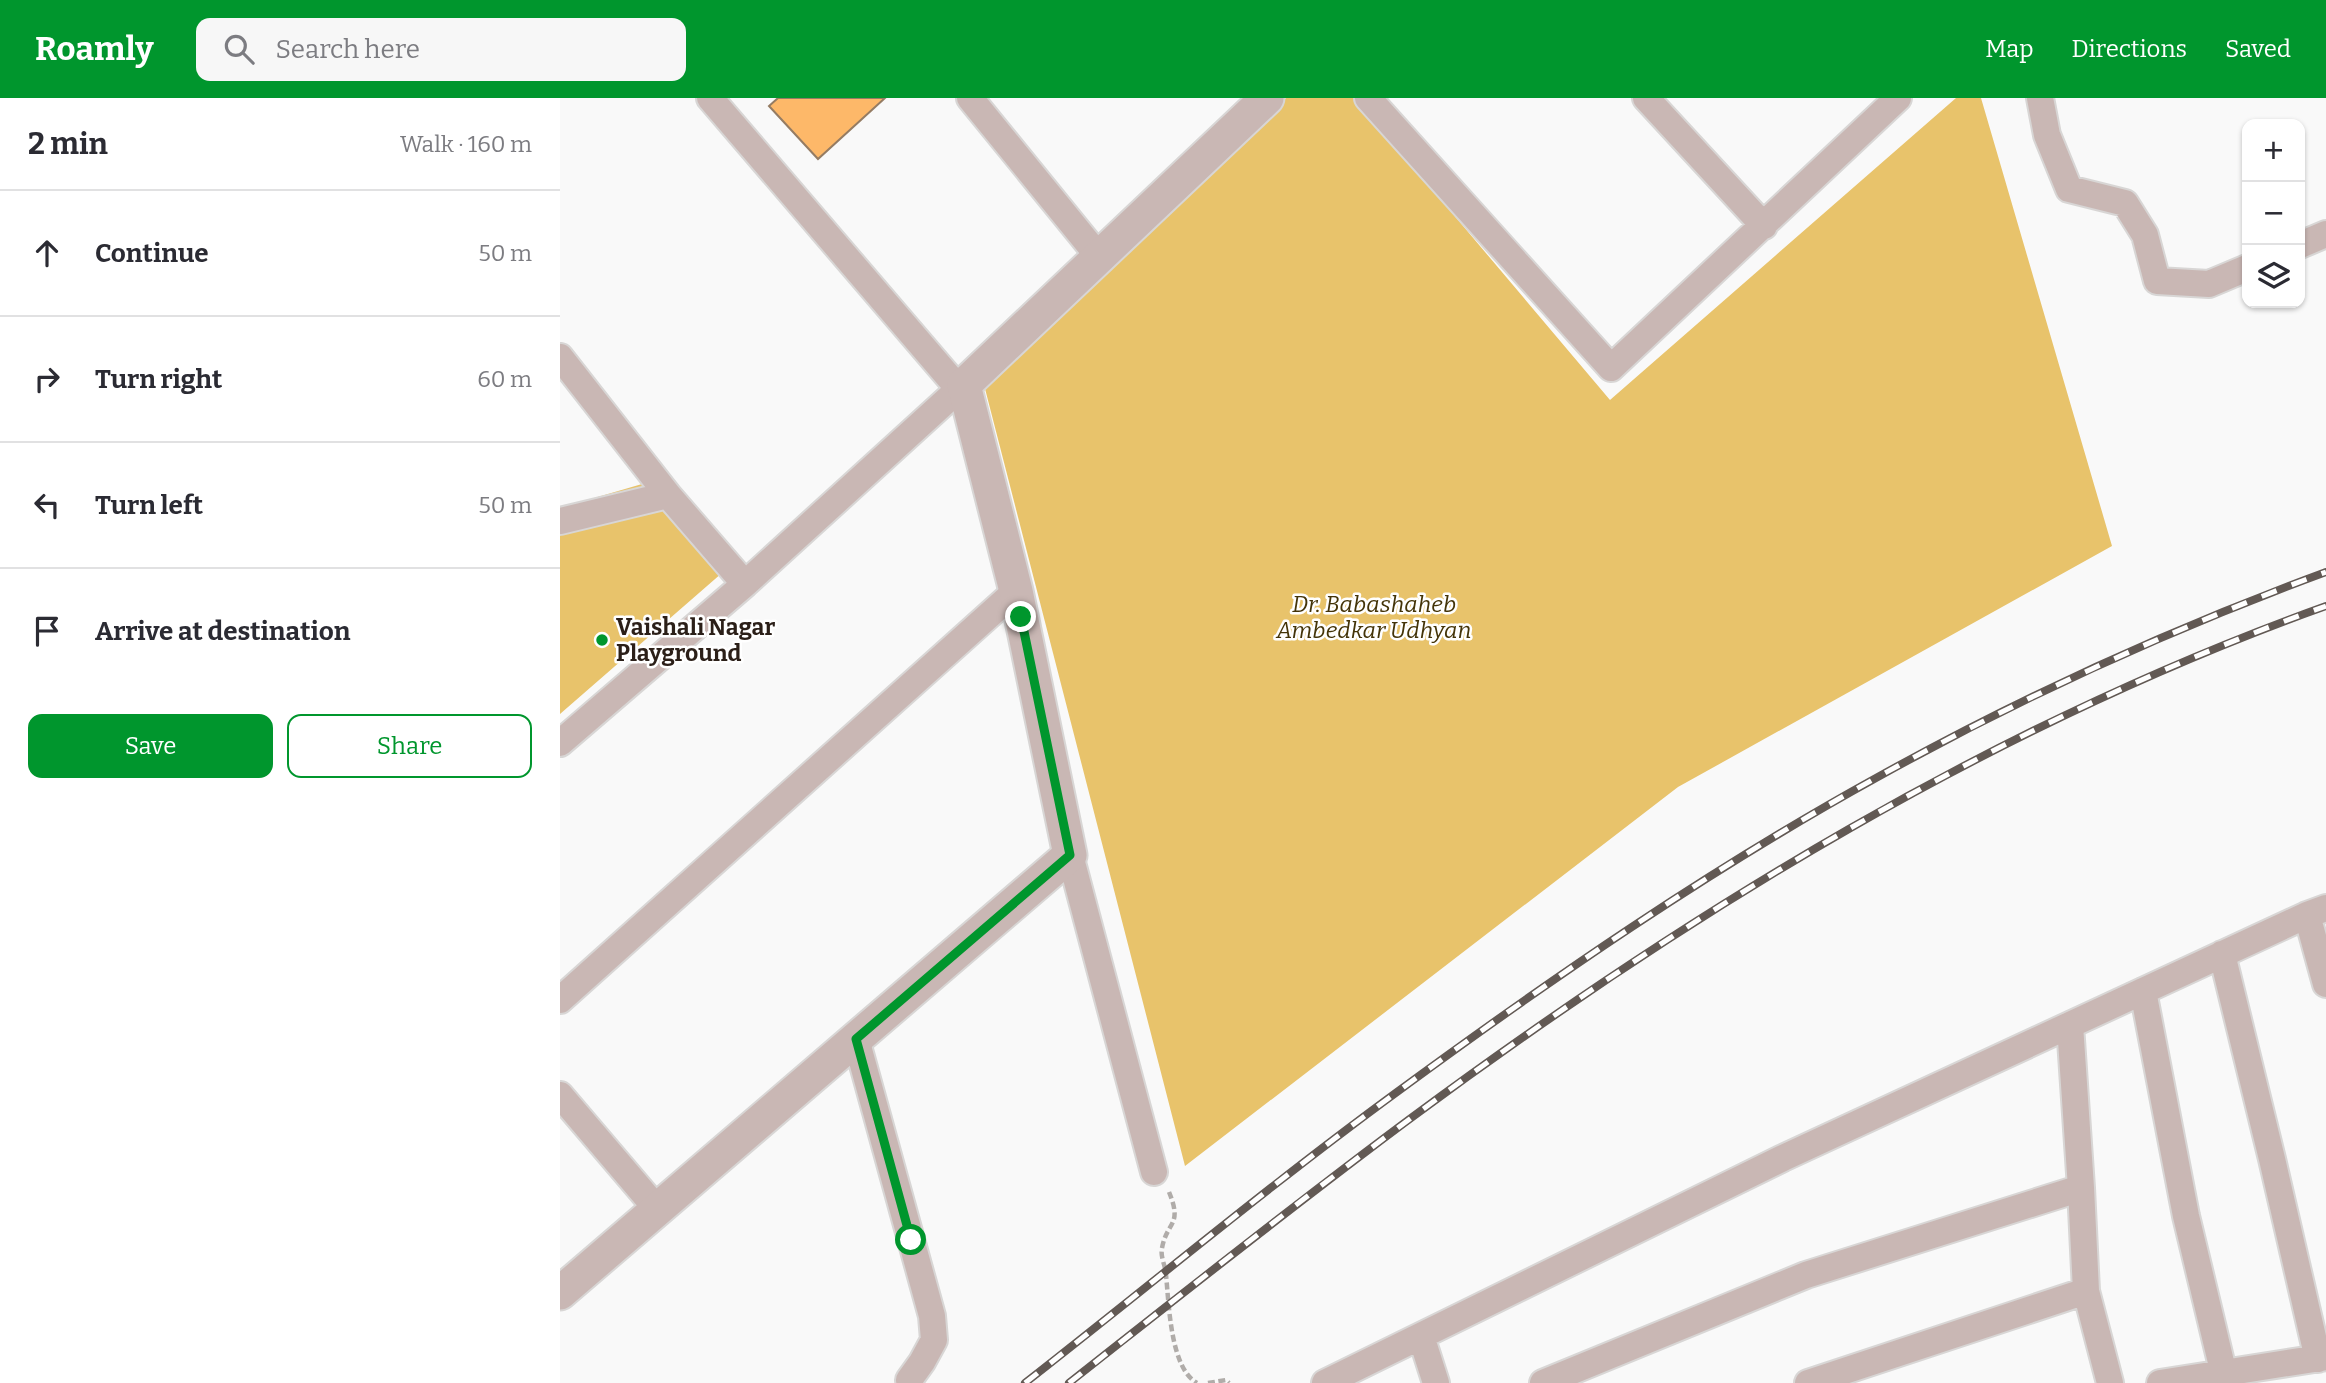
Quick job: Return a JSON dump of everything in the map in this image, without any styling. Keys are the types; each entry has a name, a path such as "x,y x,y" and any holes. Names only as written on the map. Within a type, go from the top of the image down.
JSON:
{"street":[{"path":"710,98 962,387 1016,591 1070,855 1154,1172"},
{"path":"970,98 1100,258"},
{"path":"1368,98 1611,368 1898,98"},
{"path":"1646,98 1764,226"},
{"path":"2040,98 2047,135 2069,189 2125,203 2145,235 2157,281 2209,284 2242,270"},
{"path":"560,743 745,584 962,387 1100,258 1251,103"},
{"path":"2305,243 2326,234"},
{"path":"560,357 668,495 745,584"},
{"path":"560,521 668,495"},
{"path":"560,1000 1016,591"},
{"path":"560,1293 1070,855"},
{"path":"1325,1383 1783,1158 2316,911 2326,984"},
{"path":"2160,1383 2224,1378 2309,1365 2272,1158 2222,954"},
{"path":"2143,991 2186,1216 2224,1378"},
{"path":"2070,1025 2085,1290 2110,1383"},
{"path":"856,1039 932,1316 933,1340 909,1380"},
{"path":"560,1095 657,1209"},
{"path":"1543,1383 1805,1275 2081,1188"},
{"path":"1808,1383 2085,1290"},
{"path":"1421,1336 1436,1383"}],"path":[{"path":"1154,1172 1168,1188 1175,1206 1173,1225 1161,1251 1166,1272 1170,1330 1187,1376 1197,1383"},
{"path":"1208,1383 1215,1380 1226,1380 1229,1383"}],"green space":[{"name":"Dr. Babashaheb Ambedkar Udhyan","path":"1286,98 1355,98 1610,400 1956,98 1981,98 2112,546 1678,787 1185,1166 982,377"},
{"name":"Vaishali Nagar Playground","path":"642,484 730,566 560,714 560,508"}],"building":[{"path":"778,98 885,98 818,159 769,106"}],"railway":[{"path":"1025,1383 1256,1199 1397,1092 1572,967 1752,850 1876,778 1985,720 2154,641 2326,572"},
{"path":"1069,1383 1411,1118 1517,1041 1737,896 1850,828 1966,765 2083,707 2203,653 2326,606"}],"place":[{"name":"Vaishali Nagar Playground","path":"602,640"}],"route":[{"path":"911,1240 856,1039 1070,855 1021,617"}]}
